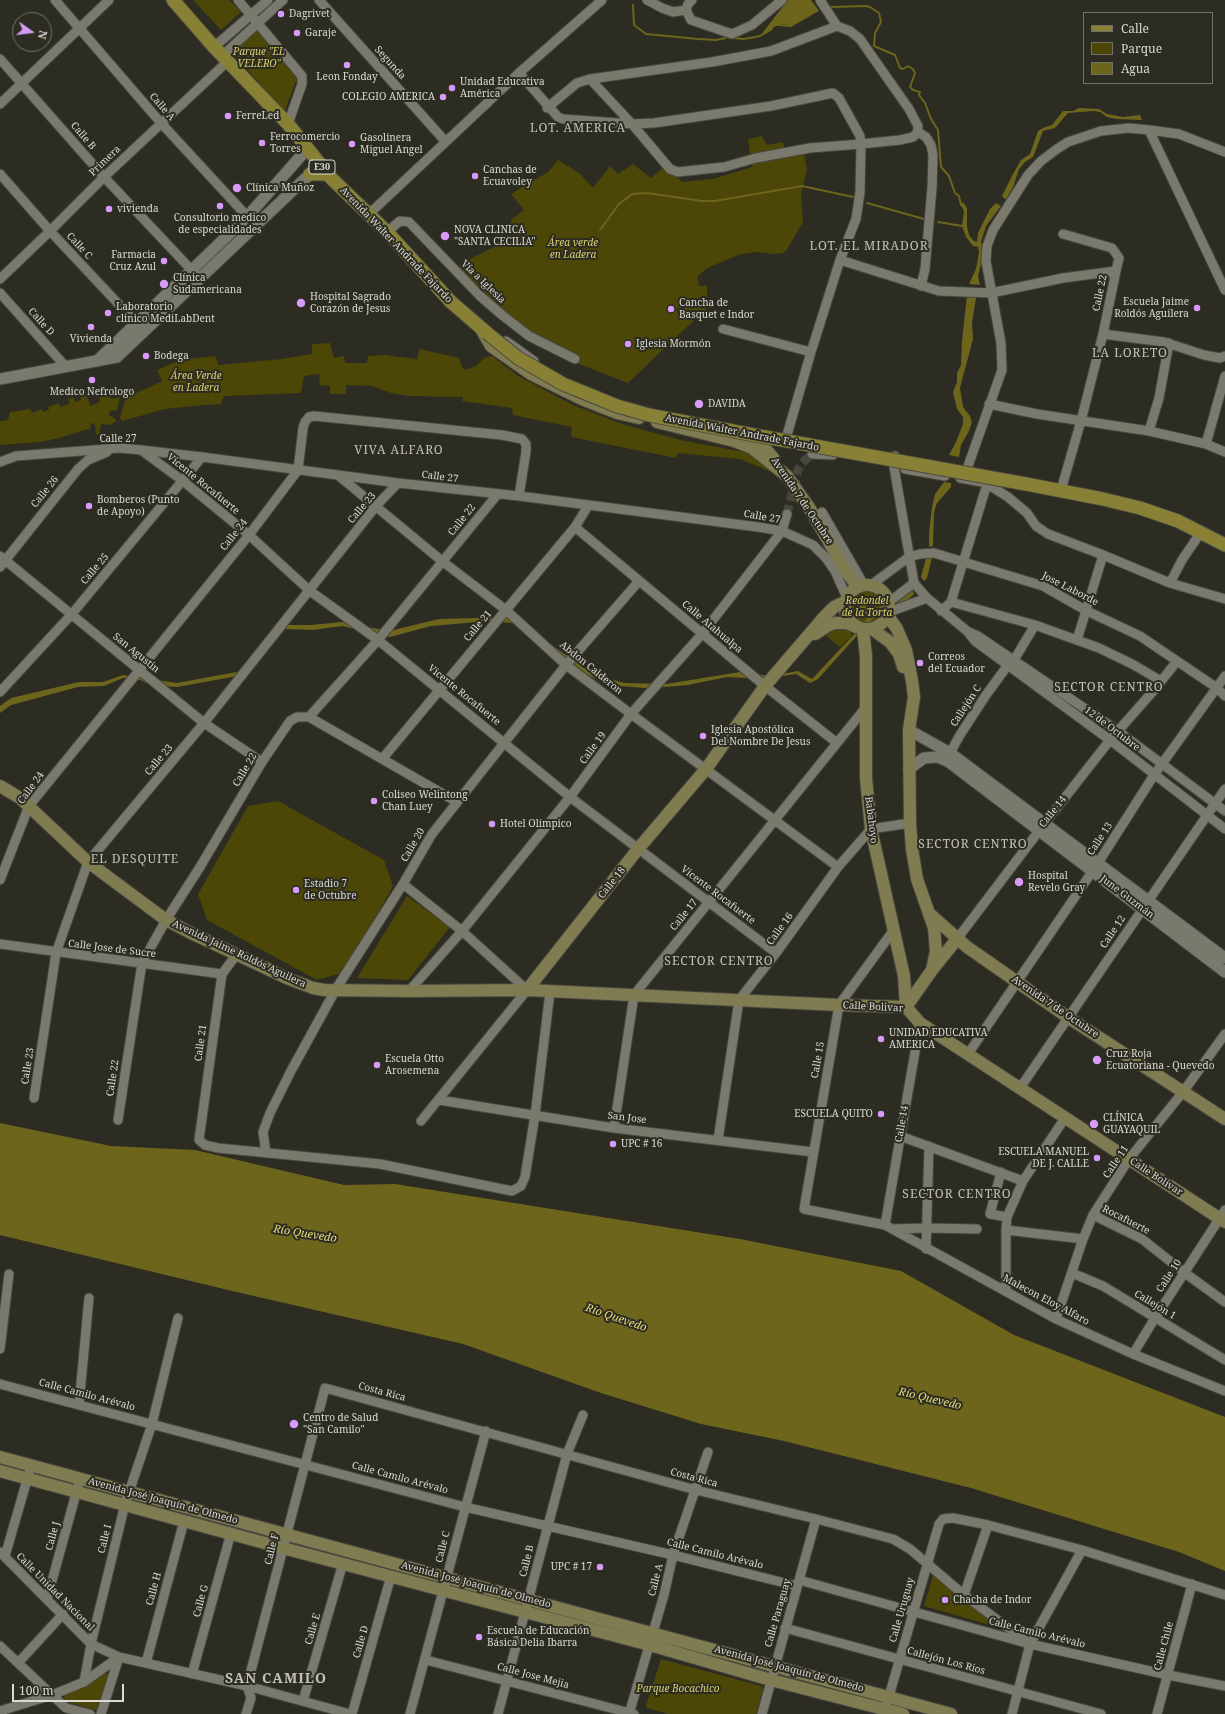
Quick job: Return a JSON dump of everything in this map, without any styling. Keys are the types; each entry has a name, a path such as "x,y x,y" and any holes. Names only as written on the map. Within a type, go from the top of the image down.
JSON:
{"main road":[{"name":"Avenida Walter Andrade Fajardo","path":"173,0 288,124 332,179 387,232 451,302 518,358 563,384 617,406 649,415 1061,490 1103,499 1140,508 1178,521 1225,545"},
{"path":"310,174 327,174 332,179"},
{"name":"Avenida Walter Andrade Fajardo","path":"483,330 491,346 531,374 553,386 617,413 734,441 752,448 788,476"},
{"name":"Avenida 7 de Octubre","path":"754,435 788,476 810,509 856,592"},
{"path":"883,591 889,610 879,627 864,628 847,615 856,592 883,591"},
{"name":"Calle 18","path":"526,990 638,849 706,769 765,686 806,637 834,607 856,592"},
{"name":"Avenida 7 de Octubre","path":"889,610 909,659 914,697 909,730 910,823 912,849 917,879 930,914 936,940 932,970"},
{"name":"Calle 18","path":"801,644 829,625 841,622 864,628"},
{"name":"Avenida 7 de Octubre","path":"864,628 890,642 899,654 912,708"},
{"name":"Babahoyo","path":"864,628 866,656 866,778 871,829 904,976 906,1007"},
{"name":"Avenida Jaime Roldós Aguilera","path":"0,786 10,791 29,806 88,862 166,920 301,985 318,989 409,991 526,990"},
{"name":"Avenida 7 de Octubre","path":"930,914 957,939 1017,982 1069,1018 1225,1119"},
{"name":"Calle 14","path":"906,1007 932,970 957,939"},
{"name":"Calle Bolivar","path":"526,990 839,1006 906,1007 920,1023 1129,1160 1223,1217"},
{"name":"Avenida José Joaquín de Olmedo","path":"0,1457 653,1632 951,1714"},
{"name":"Avenida José Joaquín de Olmedo","path":"0,1471 126,1504 283,1548 650,1645 884,1711 903,1714"}],"street":[{"name":"Calle A","path":"55,0 161,122 256,226"},
{"path":"0,104 109,0"},
{"path":"238,0 302,76 302,84 288,124"},
{"path":"222,54 251,14 268,0"},
{"path":"222,54 283,0"},
{"name":"Segunda","path":"319,0 446,141"},
{"path":"368,215 519,73 602,0"},
{"path":"647,0 662,8 674,12 686,10"},
{"path":"692,0 688,4 686,10 691,20 732,34 752,25 782,0"},
{"path":"820,0 837,26 850,31 860,39 909,109 918,126 918,132"},
{"path":"548,108 577,82 712,62 771,51 837,26"},
{"name":"Primera","path":"0,279 161,122 222,54"},
{"name":"Calle B","path":"0,58 104,177 200,279"},
{"path":"519,73 548,108 558,117 564,119 632,124 654,123 771,106 833,93 839,98 860,136 860,192 856,219 840,260 787,435"},
{"path":"590,79 632,124 670,169 678,172 724,167 756,158 810,148 861,144 912,137 918,132"},
{"path":"967,469 988,404 1002,370 1002,343 991,293 986,261 987,246 991,235 1028,175 1041,161 1068,142 1101,131 1129,128 1179,134 1225,152"},
{"path":"1150,130 1225,290"},
{"path":"918,132 926,137 931,145 933,155 932,188 925,269 921,286"},
{"path":"140,327 192,270 247,217 307,149"},
{"path":"0,379 96,362 200,279 310,174 319,163"},
{"name":"Calle C","path":"0,174 50,231 140,327"},
{"name":"Vía a Iglesia","path":"387,232 400,221 409,222 480,296 502,315 529,336 575,359"},
{"path":"1063,234 1112,248 1119,258 1116,271"},
{"name":"Calle 22","path":"840,260 939,291 991,293 1063,278 1116,271 1103,334 1081,421 1061,490"},
{"name":"Calle D","path":"0,293 66,367"},
{"path":"723,329 811,352"},
{"name":"Avenida Walter Andrade Fajardo","path":"483,330 498,334 534,361 577,384 618,400 654,410 990,473 1026,484"},
{"path":"1103,334 1169,343 1204,355 1220,358 1225,356"},
{"path":"1149,432 1159,398 1169,343"},
{"path":"1206,444 1225,376"},
{"path":"988,404 1037,414 1149,432 1206,444 1225,452"},
{"name":"Calle 24","path":"0,880 29,806 249,535 298,470 305,422 309,417 314,416 502,435 522,439 526,444 526,452 519,496"},
{"name":"Avenida Walter Andrade Fajardo","path":"832,444 824,446 812,454 829,454 987,484 1026,484"},
{"name":"Calle 27","path":"0,462 16,456 120,448 202,457 339,476 519,496 750,526 782,531 813,545 826,558 835,571 841,587 856,592"},
{"name":"Calle 26","path":"2,561 78,469 88,460 120,448"},
{"name":"Vicente Rocafuerte","path":"141,450 183,481 249,535 310,591 378,640 570,797 776,953"},
{"path":"889,610 914,583 894,467 895,456"},
{"name":"Calle 25","path":"0,692 71,615 202,457"},
{"name":"Abdon Calderon","path":"339,476 442,561 506,610 566,665 838,867"},
{"name":"Calle 23","path":"34,1098 56,953 88,862 204,723 376,506 398,483"},
{"path":"941,611 951,602 987,484 1008,497 1027,513 1036,526 1048,534 1170,583 1225,598"},
{"name":"Calle 22","path":"118,1120 142,963 166,920 200,867 262,762 290,721 297,717 309,717 378,640 497,494"},
{"name":"Calle 21","path":"383,758 575,527 588,506"},
{"name":"Avenida 7 de Octubre","path":"822,512 856,592"},
{"name":"Calle 19","path":"409,991 462,931 570,797 631,714 702,634 782,531 787,514"},
{"name":"Calle Atahualpa","path":"575,527 765,686 837,743"},
{"path":"1170,583 1182,560 1201,532"},
{"name":"Jose Laborde","path":"856,592 909,557 920,554 934,553 964,561 1043,586 1086,611 1140,636 1217,688 1225,696"},
{"path":"1077,640 1103,555"},
{"name":"San Agustin","path":"2,561 204,723 262,762"},
{"name":"Calle 20","path":"266,1153 263,1132 270,1113 291,1071 336,989 403,884 432,834 566,665 639,582"},
{"name":"12 de Octubre","path":"914,583 927,598 967,631 975,641 1118,731 1225,811"},
{"path":"889,610 927,598"},
{"path":"951,602 1035,625 1099,648 1134,665 1161,681"},
{"name":"Callejón C","path":"949,758 986,695 1011,663 1035,625"},
{"name":"Calle 14","path":"957,939 1110,740 1177,661"},
{"name":"12 de Octubre","path":"1011,663 1225,829"},
{"name":"Calle 13","path":"968,1054 1095,867 1154,775 1225,676"},
{"name":"Calle 17","path":"634,995 866,707"},
{"path":"309,717 383,758 457,802"},
{"name":"June Guzmán","path":"909,730 949,758 1145,904 1225,958"},
{"name":"June Guzmán","path":"909,769 924,758 949,758"},
{"name":"Calle 12","path":"1020,1088 1225,789"},
{"path":"871,829 910,823"},
{"name":"Calle 16","path":"718,1140 739,1000 776,953 838,867 871,829"},
{"path":"403,884 462,931 526,990"},
{"name":"June Guzmán","path":"1145,904 1225,972"},
{"name":"Calle 15","path":"888,1227 805,1210 804,1208 839,1006 894,931"},
{"name":"Calle Jose de Sucre","path":"0,944 56,953 222,974"},
{"name":"Calle 21","path":"237,954 222,974 199,1140 205,1145 218,1148 266,1153"},
{"name":"Calle 18","path":"421,1121 526,990"},
{"path":"266,1153 380,1164 512,1191 521,1186 525,1177 535,1115 550,992"},
{"path":"614,1128 634,995"},
{"name":"Calle 14","path":"888,1227 900,1136 920,1023"},
{"name":"Calle 11","path":"1056,1320 1083,1239 1093,1215 1129,1160 1183,1092 1225,1034"},
{"name":"San Jose","path":"439,1100 614,1128 813,1152"},
{"path":"1006,1290 1007,1217 1023,1181 1065,1118"},
{"path":"900,1136 1023,1181"},
{"path":"926,1248 929,1146"},
{"path":"1001,1172 990,1214 1007,1217"},
{"name":"Rocafuerte","path":"1093,1215 1142,1239 1225,1302"},
{"name":"Calle 10","path":"1133,1354 1155,1318 1223,1217"},
{"path":"888,1227 977,1229"},
{"name":"Malecon Eloy Alfaro","path":"888,1227 1006,1290 1056,1320 1133,1354 1225,1391"},
{"path":"1006,1230 1083,1239"},
{"path":"0,1349 9,1274"},
{"name":"Callejón 1","path":"1072,1274 1103,1286 1225,1360"},
{"path":"79,1404 89,1298"},
{"name":"Calle I","path":"84,1682 91,1644 126,1504 152,1424 178,1318"},
{"name":"Calle Camilo Arévalo","path":"0,1384 465,1507 798,1583 913,1611 1030,1644 1168,1675 1225,1686"},
{"name":"Costa Rica","path":"325,1388 486,1431 696,1490 893,1539 910,1549 964,1595 1030,1644"},
{"name":"Calle F","path":"246,1714 251,1698 247,1686 325,1388"},
{"name":"Calle B","path":"498,1714 508,1681 547,1526 567,1454 583,1415"},
{"name":"Calle C","path":"410,1714 426,1660 443,1590 486,1431"},
{"name":"Calle A","path":"631,1714 674,1555 708,1452"},
{"path":"2,1554 32,1465"},
{"name":"Calle J","path":"47,1599 80,1479"},
{"name":"Calle Uruguay","path":"884,1711 940,1522 943,1518 948,1518 988,1526"},
{"name":"Calle Paraguay","path":"762,1714 816,1519"},
{"name":"Calle H","path":"146,1663 184,1521"},
{"path":"964,1595 988,1526 1082,1550 1225,1595"},
{"name":"Calle G","path":"192,1674 231,1533"},
{"path":"1012,1714 1030,1644 1082,1550"},
{"name":"Calle Unidad Nacional","path":"2,1554 91,1644 119,1657 247,1686 303,1701 323,1710 351,1714"},
{"name":"Calle E","path":"303,1701 344,1563"},
{"name":"Calle D","path":"351,1714 391,1576"},
{"name":"Calle Chile","path":"1157,1714 1192,1584"},
{"path":"18,1663 63,1614"},
{"name":"Callejón Los Rios","path":"785,1628 1101,1714"},
{"path":"0,1646 66,1708 90,1714"},
{"path":"0,1711 52,1695 84,1682 119,1657"},
{"path":"101,1714 119,1657"},
{"name":"Calle Jose Mejia","path":"426,1660 631,1714"}],"green space":[{"path":"193,0 229,0 241,12 221,30"},
{"name":"Parque \"EL VELERO\"","path":"257,30 297,78 284,113 233,52"},
{"name":"Área verde en Ladera","path":"762,136 767,145 783,142 786,156 804,154 807,169 801,194 803,222 786,251 783,253 774,254 757,252 741,254 707,268 697,277 699,286 707,286 707,308 628,383 561,357 508,324 474,296 451,273 472,258 506,241 505,233 511,228 511,220 524,210 511,194 548,172 558,160 579,173 593,188 610,166 618,174 633,164 651,178 664,167 682,182 713,179 752,167 748,139"},
{"name":"Área Verde en Ladera","path":"330,343 334,358 344,356 345,363 367,363 368,356 384,355 417,359 420,349 459,358 463,369 468,369 476,366 485,357 492,356 518,376 573,405 622,424 658,434 685,441 744,452 754,456 776,474 740,459 678,453 676,458 571,437 572,427 513,415 512,408 462,401 463,397 409,396 391,393 372,386 346,385 346,394 330,394 330,386 319,385 320,374 304,376 301,393 224,396 221,404 165,409 122,421 120,417 126,398 162,381 157,370 181,360 215,356 219,365 282,359 312,354 312,344"},
{"path":"85,389 90,406 100,402 98,391 108,390 111,399 120,397 117,410 110,411 109,416 112,416 117,421 110,425 101,424 99,435 96,434 95,423 91,424 90,430 88,429 59,438 40,442 0,445 0,421 8,420 10,412 30,409 32,413 42,409 43,412 49,410 48,407 59,403 60,407 70,404 68,399 74,398 75,402 81,400 79,393"},
{"name":"Redondel de la Torta","path":"864,591 870,591 880,598 883,607 882,613 876,620 870,623 864,623 854,616 851,610 851,604 858,594"},
{"path":"835,629 850,631 852,636 840,647 826,636"},
{"name":"Estadio 7 de Octubre","path":"278,801 384,860 393,886 345,972 317,980 207,920 198,894 248,806"},
{"path":"407,896 450,927 408,980 357,978"},
{"path":"933,1576 936,1576 997,1627 924,1606"},
{"name":"Parque Bocachico","path":"661,1659 761,1686 763,1688 756,1714 668,1714 647,1708 646,1706"},
{"path":"106,1672 108,1675 101,1708 99,1711 65,1701 64,1695 87,1686"}],"water":[{"path":"788,0 811,0 819,11 791,26 782,24 760,36"},
{"path":"1079,108 1099,109 1107,114 1123,117 1140,115 1142,120 1116,119 1107,117 1100,112 1093,111 1068,113 1055,128 1043,131 1033,157 1025,162 1019,169 1013,187 1006,200 1002,196 1021,160 1030,154 1038,131 1052,125 1063,111 1073,111"},
{"path":"963,202 967,208 967,227 969,235 974,241 977,242 978,233 990,209 996,203 1001,206 986,226 981,242 984,251 978,276 980,285 969,284 976,269 979,252 978,247 973,246 966,237 962,226 964,211 961,205"},
{"path":"967,295 976,298 972,322 973,339 960,388 963,407 970,416 972,422 961,445 959,457 949,455 963,424 963,417 957,409 953,392 957,382 957,373 961,365"},
{"path":"944,482 951,483 951,487 937,503 934,512 933,546 929,547 929,533 935,494"},
{"path":"932,557 927,578 924,581 921,577 926,558"},
{"path":"911,586 914,594 902,605 872,619 818,679 810,683 796,674 764,679 727,677 688,685 666,687 645,688 620,686 594,678 572,667 512,623 489,621 431,626 390,637 342,626 313,630 282,629 238,676 177,687 151,685 140,680 123,678 104,686 78,687 11,705 0,713 0,706 11,698 79,682 103,682 123,675 177,683 242,671 279,625 311,625 342,622 389,631 439,619 512,617 586,669 606,678 625,683 666,684 740,672 771,676 798,671 812,679 858,630 869,616 859,612 857,606 859,600 864,597 870,597 876,604 875,610"},
{"name":"Río Quevedo","path":"0,1123 111,1146 195,1150 344,1185 395,1184 740,1239 901,1271 1014,1335 1225,1417 1225,1571 1179,1552 971,1488 784,1441 701,1424 601,1393 463,1344 228,1290 0,1235"}],"waterway":[{"path":"633,5 634,25 646,34 716,40 726,38"},
{"path":"831,7 866,6 879,13 881,22 875,33 874,46 895,55 900,68 903,69 908,66 913,69 915,73 910,87 913,90 920,92 919,95 925,103 931,119 938,130 941,167 949,176 955,193 959,196 961,205"},
{"path":"779,25 791,26 810,15"},
{"path":"733,38 744,39 760,36 772,29"},
{"path":"600,230 619,204 632,194 647,193 702,201 715,201 802,186 853,197"},
{"path":"867,203 924,219"},
{"path":"938,222 962,226"}],"tunnel":[{"path":"787,514 798,470 802,463 812,454"}],"place":[{"name":"Dagrivet","path":"281,14"},
{"name":"Garaje","path":"297,33"},
{"name":"Leon Fonday","path":"347,65"},
{"name":"Unidad Educativa América","path":"452,88"},
{"name":"COLEGIO AMERICA","path":"443,97"},
{"name":"FerreLed","path":"228,116"},
{"name":"Ferrocomercio Torres","path":"262,143"},
{"name":"Gasolinera Miguel Angel","path":"352,144"},
{"name":"Canchas de Ecuavoley","path":"475,176"},
{"name":"Clínica Muñoz","path":"237,188"},
{"name":"Consultorio medico de especialidades","path":"220,206"},
{"name":"vivienda","path":"109,209"},
{"name":"NOVA CLINICA \"SANTA CECILIA\"","path":"445,236"},
{"name":"Farmacia Cruz Azul","path":"164,261"},
{"name":"Clínica Sudamericana","path":"164,284"},
{"name":"Hospital Sagrado Corazón de Jesus","path":"301,303"},
{"name":"Escuela Jaime Roldós Aguilera","path":"1197,308"},
{"name":"Cancha de Basquet e Indor","path":"671,309"},
{"name":"Laboratorio clinico MediLabDent","path":"108,313"},
{"name":"Vivienda","path":"91,327"},
{"name":"Iglesia Mormón","path":"628,344"},
{"name":"Bodega","path":"146,356"},
{"name":"Medico Nefrologo","path":"92,380"},
{"name":"DAVIDA","path":"699,404"},
{"name":"Bomberos (Punto de Apoyo)","path":"89,506"},
{"name":"Correos del Ecuador","path":"920,663"},
{"name":"Iglesia Apostólica Del Nombre De Jesus","path":"703,736"},
{"name":"Coliseo Welintong Chan Luey","path":"374,801"},
{"name":"Hotel Olímpico","path":"492,824"},
{"name":"Hospital Revelo Gray","path":"1019,882"},
{"name":"Estadio 7 de Octubre","path":"296,890"},
{"name":"UNIDAD EDUCATIVA AMERICA","path":"881,1039"},
{"name":"Cruz Roja Ecuatoriana - Quevedo","path":"1097,1060"},
{"name":"Escuela Otto Arosemena","path":"377,1065"},
{"name":"ESCUELA QUITO","path":"881,1114"},
{"name":"CLÍNICA GUAYAQUIL","path":"1094,1124"},
{"name":"UPC # 16","path":"613,1144"},
{"name":"ESCUELA MANUEL DE J. CALLE","path":"1097,1158"},
{"name":"Centro de Salud \"San Camilo\"","path":"294,1424"},
{"name":"UPC # 17","path":"600,1567"},
{"name":"Chacha de Indor","path":"945,1600"},
{"name":"Escuela de Educación Básica Delia Ibarra","path":"479,1637"}],"district":[{"name":"LOT. AMERICA","path":"578,129"},
{"name":"LOT. EL MIRADOR","path":"869,247"},
{"name":"LA LORETO","path":"1130,354"},
{"name":"VIVA ALFARO","path":"399,451"},
{"name":"SECTOR CENTRO","path":"1109,688"},
{"name":"SECTOR CENTRO","path":"973,845"},
{"name":"EL DESQUITE","path":"135,860"},
{"name":"SECTOR CENTRO","path":"719,962"},
{"name":"SECTOR CENTRO","path":"957,1195"},
{"name":"SAN CAMILO","path":"276,1679"}]}
